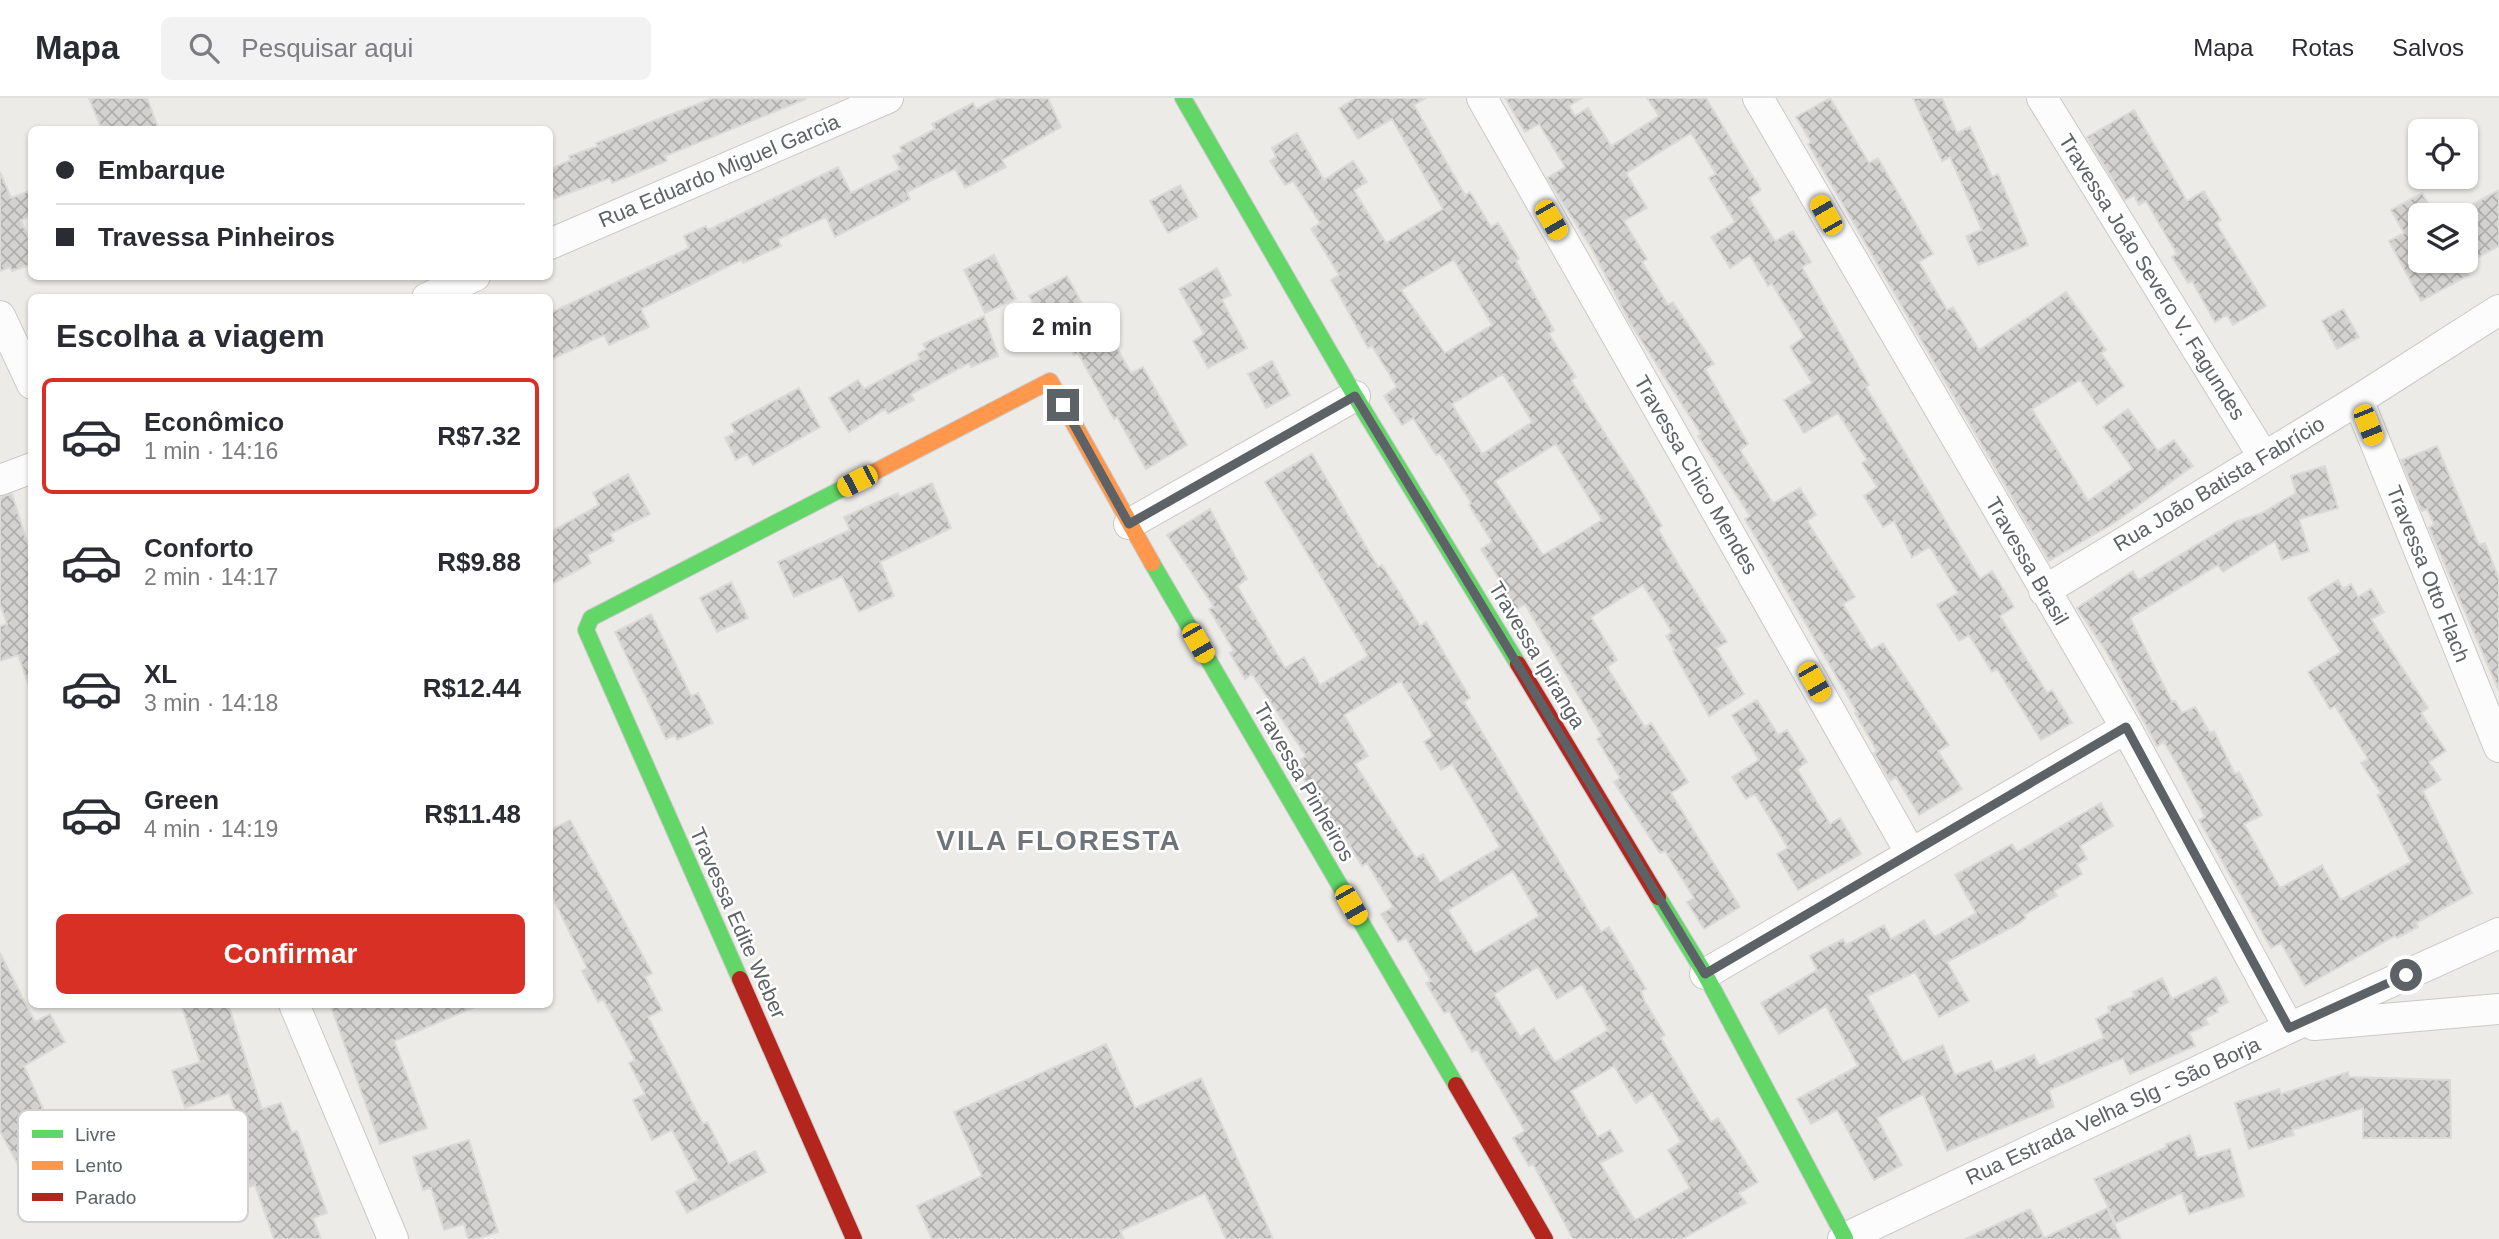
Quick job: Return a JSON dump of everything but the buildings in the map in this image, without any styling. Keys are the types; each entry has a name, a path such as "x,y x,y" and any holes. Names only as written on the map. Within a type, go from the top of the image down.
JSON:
{"street":[{"name":"Rua Eduardo Miguel Garcia","path":"553,243 888,98"},
{"name":"Travessa Ipiranga","path":"1183,98 1355,396 1705,974 1844,1239"},
{"name":"Travessa Chico Mendes","path":"1482,98 1910,852"},
{"name":"Travessa Brasil","path":"1758,98 2126,727 2289,1028"},
{"name":"Travessa João Severo V. Fagundes","path":"2042,98 2263,456"},
{"path":"436,294 466,280"},
{"name":"Rua João Batista Fabrício","path":"2044,591 2358,400 2499,310"},
{"path":"0,316 28,376"},
{"name":"Travessa Pinheiros","path":"586,623 591,618 1050,381 1129,524 1545,1239"},
{"path":"1129,524 1355,396"},
{"name":"Travessa Otto Flach","path":"2358,400 2499,747"},
{"path":"0,480 28,470"},
{"name":"Travessa Edite Weber","path":"586,623 586,630 854,1239"},
{"path":"1705,974 2126,727"},
{"name":"Rua Estrada Velha Slg - São Borja","path":"1844,1239 2289,1028 2499,933"},
{"path":"296,1008 393,1239"},
{"path":"2289,1028 2499,1009"}],"traffic: fast":[{"path":"1183,98 1355,396 1518,664"},
{"path":"740,979 586,630 591,618 859,480"},
{"path":"1152,563 1456,1085"},
{"path":"1658,897 1705,974 1845,1238"}],"traffic: slow":[{"path":"859,480 1050,381 1152,563"}],"traffic: jam":[{"path":"1518,664 1658,897"},
{"path":"740,979 854,1239"},
{"path":"1456,1085 1545,1239"}],"district":[{"name":"VILA FLORESTA","path":"1059,840"}],"route":[{"path":"1063,405 1129,524 1355,396 1705,974 2126,727 2289,1028 2406,975"}]}
